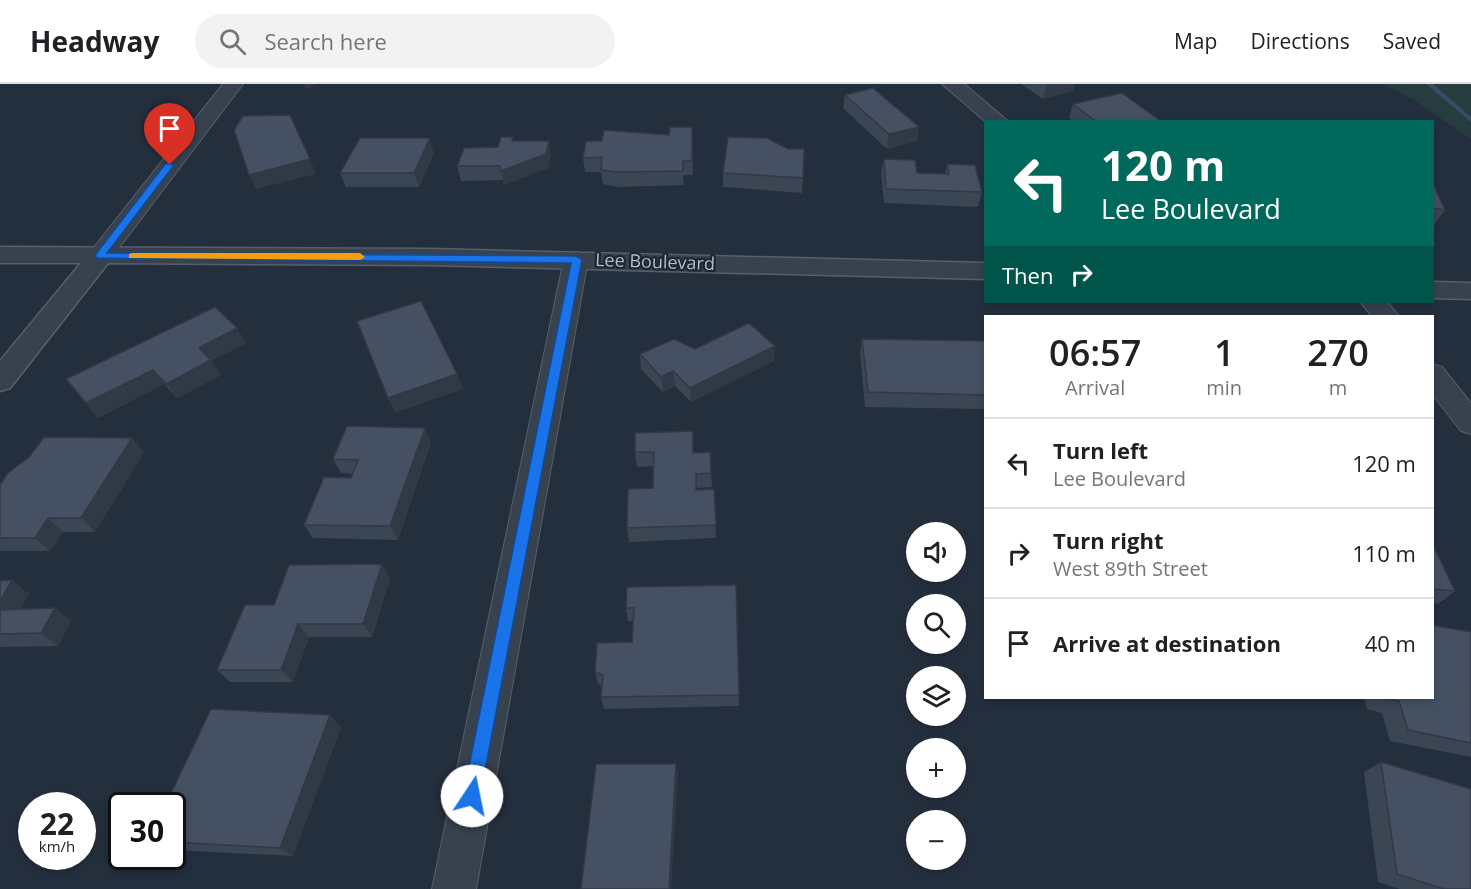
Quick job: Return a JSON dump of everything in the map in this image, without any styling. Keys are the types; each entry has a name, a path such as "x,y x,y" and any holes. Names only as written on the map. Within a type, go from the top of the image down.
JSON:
{"street":[{"path":"0,381 233,84"},
{"path":"952,84 997,120"},
{"name":"Lee Boulevard","path":"0,255 576,260 984,271"},
{"path":"454,889 576,260"},
{"path":"1434,290 1471,291"},
{"path":"1374,303 1385,315"},
{"path":"1434,377 1471,423"}],"green space":[{"path":"1383,84 1471,84 1471,139 1414,100"}],"building":[{"path":"873,88 919,127 889,134 845,95"},
{"path":"1122,93 1159,120 1094,120 1073,104"},
{"path":"290,115 310,159 249,175 234,130 243,116"},
{"path":"670,127 692,127 692,161 683,161 683,171 617,172 601,170 602,157 583,158 586,141 602,141 604,130 669,135"},
{"path":"501,137 513,137 512,141 549,141 546,154 501,171 500,166 457,166 464,148 498,147"},
{"path":"728,137 767,138 788,149 804,149 803,178 723,173"},
{"path":"360,138 430,138 414,173 340,173"},
{"path":"884,159 915,160 917,173 949,174 947,164 975,165 982,192 886,189"},
{"path":"1434,185 1445,210 1434,208"},
{"path":"421,301 457,374 388,398 357,321"},
{"path":"215,307 237,328 199,348 211,360 166,384 153,370 86,403 66,379"},
{"path":"749,323 775,346 690,388 673,371 661,377 640,354 674,339 695,349"},
{"path":"862,339 984,341 984,395 868,392"},
{"path":"347,426 425,428 390,526 304,525 324,477 351,478 358,460 333,459"},
{"path":"693,431 693,453 710,452 711,473 696,474 696,490 714,489 716,525 627,528 628,489 653,488 654,452 635,452 635,433"},
{"path":"44,437 132,438 81,518 48,518 35,538 0,538 0,485 8,473 29,457"},
{"path":"1434,547 1455,591 1434,589"},
{"path":"382,564 363,624 298,624 281,670 217,670 245,605 274,605 289,565"},
{"path":"12,580 0,601 0,581"},
{"path":"736,585 739,695 601,697 603,675 595,672 597,643 632,642 634,608 626,608 627,587"},
{"path":"55,608 41,633 0,634 0,610"},
{"path":"1434,625 1471,632 1471,743 1408,730 1399,701 1389,699 1434,699"},
{"path":"211,709 330,715 280,848 186,843 186,792 172,792"},
{"path":"1381,762 1471,789 1471,889 1444,889 1397,874"},
{"path":"596,764 676,764 669,889 581,889"}],"waterway":[{"path":"1429,84 1471,120"}],"slow traffic":[{"path":"132,256 360,257"}],"route":[{"path":"170,165 100,256 576,260 472,796"}]}
